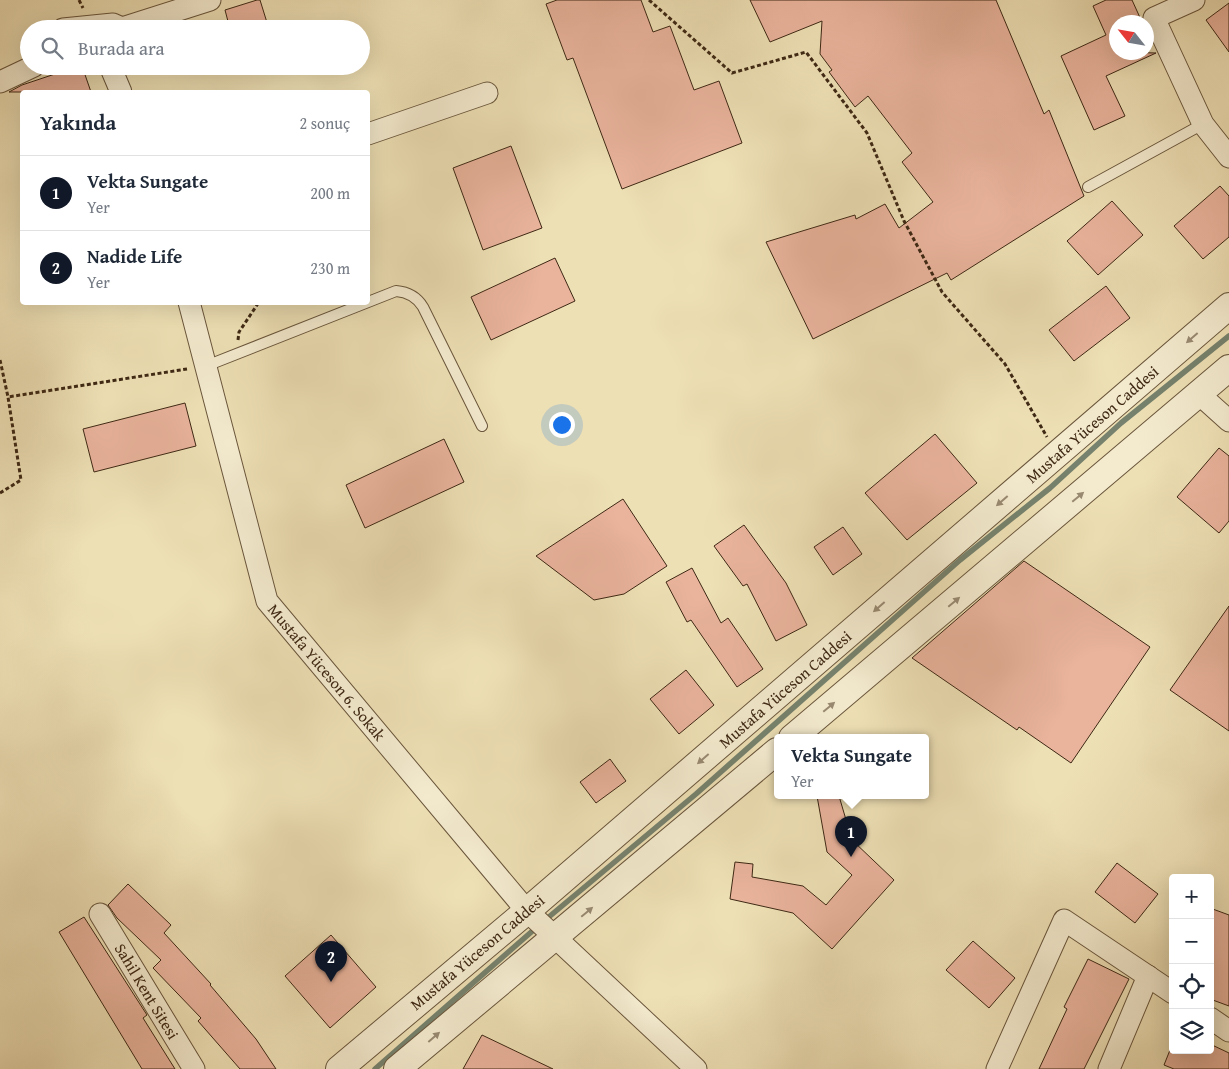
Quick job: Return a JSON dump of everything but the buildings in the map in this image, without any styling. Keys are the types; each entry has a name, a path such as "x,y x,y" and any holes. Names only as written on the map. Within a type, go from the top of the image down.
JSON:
{"street":[{"path":"146,20 210,0"},
{"path":"1194,0 1154,18 1203,124 1229,157"},
{"path":"0,82 20,73"},
{"path":"114,75 120,90"},
{"path":"370,133 487,94"},
{"name":"Mustafa Yüceson 6. Sokak","path":"190,305 267,601 541,924 696,1069"},
{"name":"Mustafa Yüceson Caddesi","path":"397,1069 465,1011 541,924 1057,454 1229,306"},
{"path":"797,734 1229,368"},
{"path":"1199,394 1229,421"},
{"name":"Mustafa Yüceson Caddesi","path":"339,1069 774,753"},
{"name":"Sahil Kent Sitesi","path":"100,914 194,1069"},
{"path":"997,1069 1064,920 1169,990"},
{"path":"1109,1069 1148,976"},
{"path":"1214,1021 1229,1031"}],"lane":[{"path":"1088,188 1203,124"},
{"path":"370,302 396,292 409,294 424,308 482,426"},
{"path":"206,366 363,305"}],"path":[{"path":"649,0 732,73 806,52 867,133 904,221 942,292 1005,364 1057,454"},
{"path":"237,354 239,332 258,305"},
{"path":"0,360 8,397 21,480 0,492"},
{"path":"8,397 206,366"}],"waterway":[{"path":"544,921 696,794 960,560 1050,488 1121,423 1229,336"},
{"path":"375,1069 537,927"}],"place":[{"name":"Vekta Sungate","path":"851,857"},
{"name":"Nadide Life","path":"331,982"}]}
